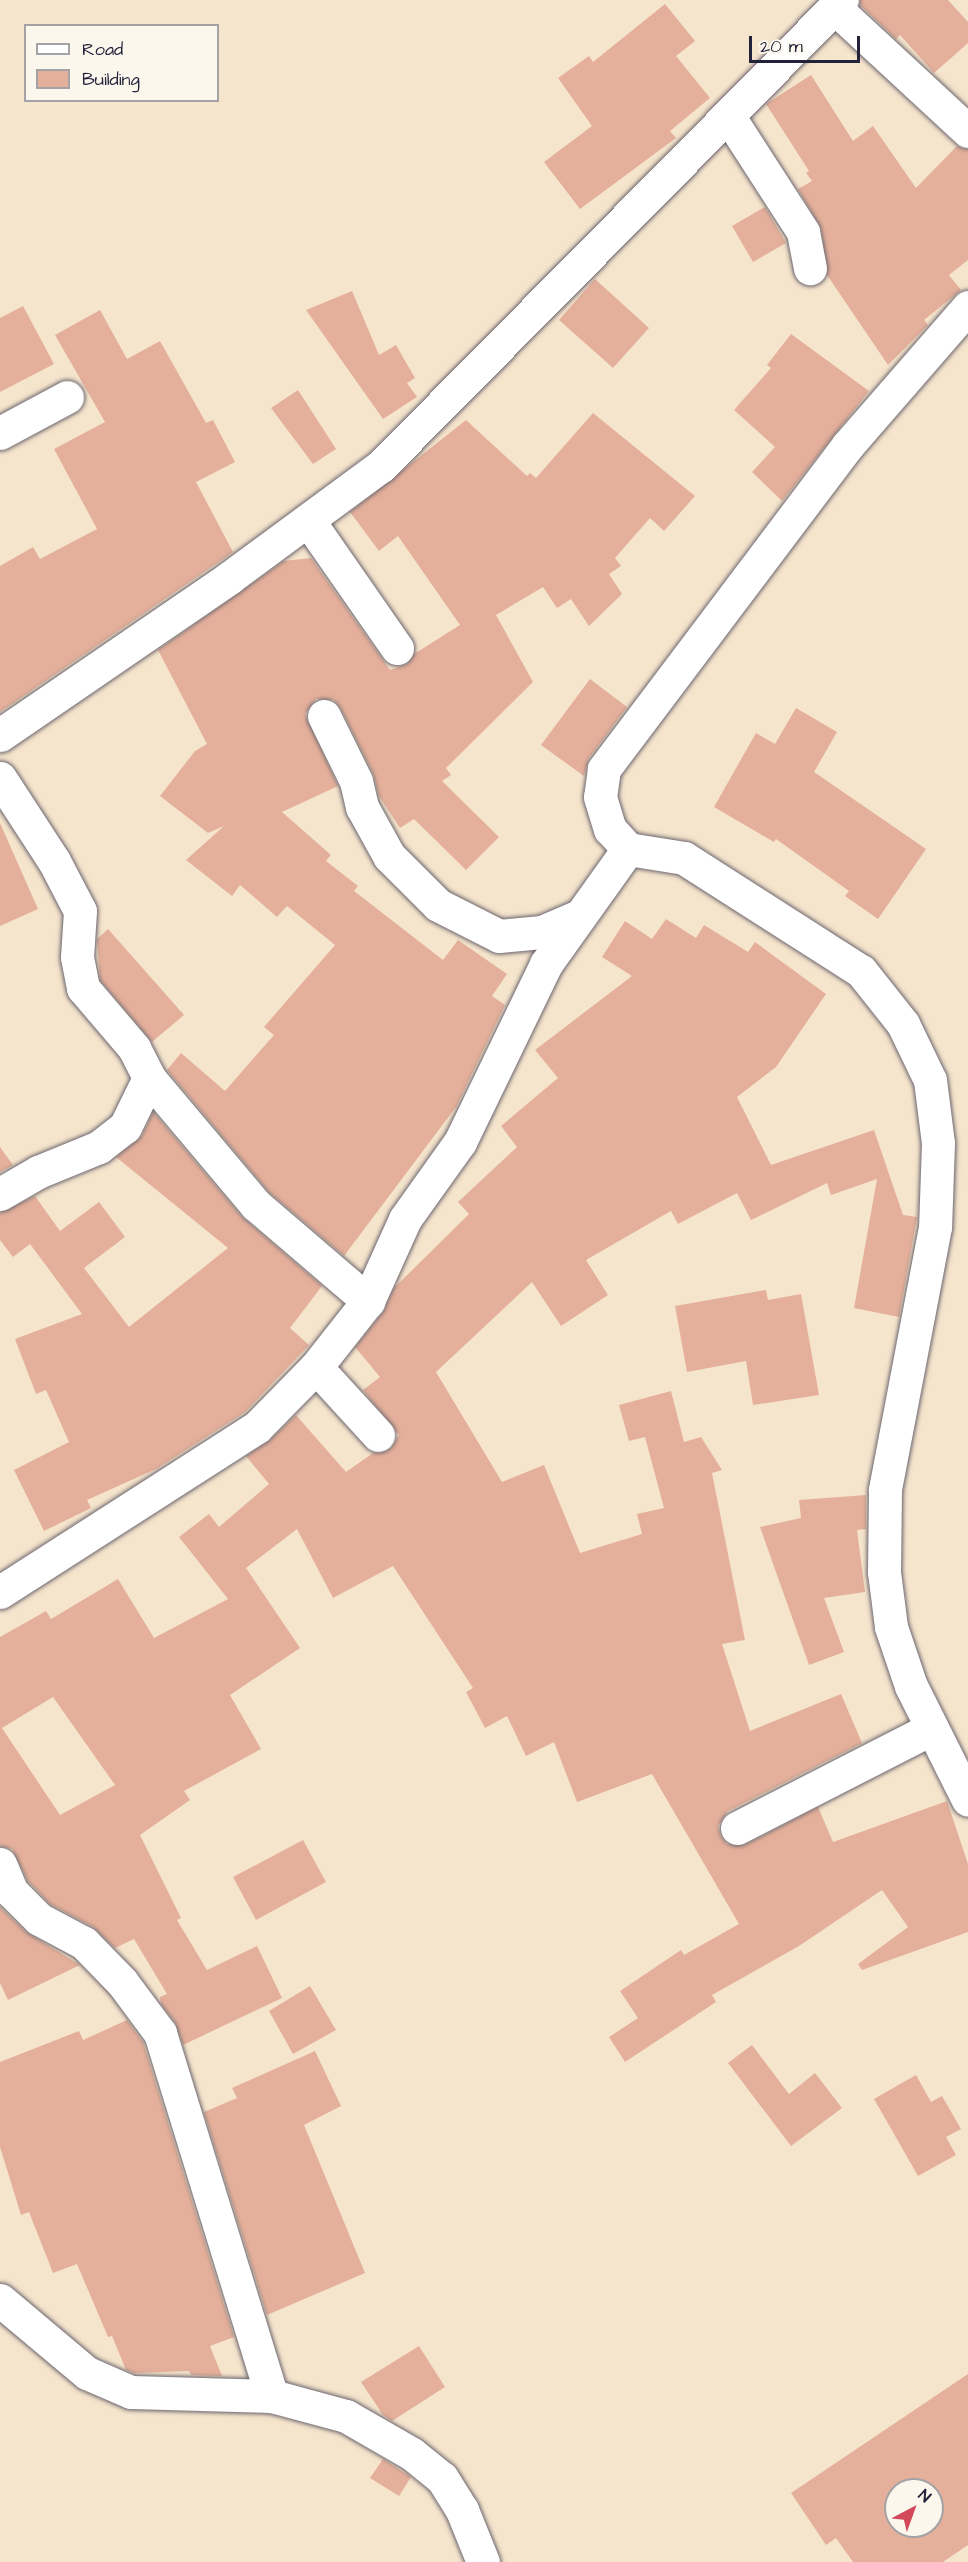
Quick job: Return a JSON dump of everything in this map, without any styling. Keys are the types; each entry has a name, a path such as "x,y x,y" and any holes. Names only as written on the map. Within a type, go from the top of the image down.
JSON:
{"street":[{"path":"0,735 381,466 839,4 968,131"},
{"path":"729,117 803,232 810,268"},
{"path":"968,307 848,445 604,769 600,797 610,828 628,849 684,858 861,971 903,1024 930,1080 938,1143 935,1227 885,1490 884,1572 891,1627 911,1686 968,1800"},
{"path":"0,433 67,397"},
{"path":"308,519 397,648"},
{"path":"324,716 356,781 362,807 389,856 438,905 499,936 542,932 579,916"},
{"path":"0,778 54,861 80,911 77,957 83,988 134,1048 149,1078 256,1205 368,1301"},
{"path":"0,1592 257,1427 316,1367 368,1301 405,1219 460,1142 546,964 579,916 602,889 628,849"},
{"path":"0,1194 38,1172 99,1147 125,1126 149,1078"},
{"path":"316,1367 378,1435"},
{"path":"737,1828 932,1728"},
{"path":"0,1863 12,1892 39,1919 84,1943 122,1982 159,2033 272,2397"},
{"path":"0,2300 87,2373 131,2392 272,2397 346,2416 412,2454 442,2478 462,2510 483,2562"}],"building":[{"path":"860,0 948,0 968,22 968,43 934,73 900,35 896,39 860,5"},
{"path":"665,4 695,41 676,56 710,98 670,131 676,138 580,209 544,162 592,126 558,78 589,56 593,62"},
{"path":"811,75 853,141 873,126 916,188 957,146 968,149 968,260 949,275 961,290 924,320 928,325 888,365 827,275 821,228 798,189 812,181 806,173 809,171 766,104"},
{"path":"765,207 786,243 753,262 732,226"},
{"path":"595,279 649,328 613,368 559,320"},
{"path":"352,291 379,355 396,345 415,378 407,383 417,397 383,419 306,310"},
{"path":"23,306 54,364 0,392 0,318"},
{"path":"100,310 127,359 160,341 206,423 213,420 235,462 196,482 233,552 0,712 0,566 33,547 40,559 97,529 54,449 105,422 55,335"},
{"path":"791,334 869,391 782,501 752,472 775,447 734,410 771,368 767,365"},
{"path":"298,390 336,449 313,464 271,408"},
{"path":"593,413 695,496 664,531 650,518 615,558 621,566 609,574 622,594 589,626 571,599 557,608 543,587 496,615 533,682 446,768 451,775 442,781 499,837 466,870 414,819 400,828 379,796 373,773 340,707 334,700 316,699 305,714 338,786 282,812 331,855 326,861 358,886 354,891 443,960 458,940 507,974 492,996 505,1005 456,1107 344,1256 269,1192 167,1070 181,1053 225,1091 274,1035 264,1027 335,945 287,906 277,917 240,885 232,896 186,860 224,826 208,833 160,796 195,751 207,744 158,650 284,561 311,558 390,670 407,664 414,654 460,625 398,536 379,551 350,512 466,420 527,476 530,473 536,478"},
{"path":"590,679 627,707 589,758 584,776 541,745"},
{"path":"796,708 837,732 814,772 926,849 878,919 845,896 849,891 776,839 774,842 714,807 756,733 775,744"},
{"path":"0,823 38,909 0,926"},
{"path":"666,919 696,938 704,925 748,952 755,942 826,994 776,1067 737,1097 771,1165 874,1130 903,1215 917,1217 899,1317 854,1308 877,1179 831,1195 827,1183 751,1220 737,1193 678,1224 671,1211 586,1260 608,1295 561,1326 532,1282 436,1372 502,1482 544,1465 580,1553 642,1534 637,1514 664,1508 645,1437 629,1441 619,1405 671,1391 684,1442 701,1437 722,1470 712,1473 745,1640 722,1644 750,1731 841,1694 862,1743 728,1811 718,1826 721,1837 727,1844 745,1845 818,1807 833,1842 947,1801 968,1864 968,1932 862,1970 858,1964 908,1927 882,1890 799,1946 712,1995 716,2002 625,2062 609,2037 638,2018 620,1991 681,1950 684,1955 739,1924 652,1774 577,1802 554,1742 526,1756 507,1716 485,1728 466,1692 473,1688 393,1566 333,1598 297,1529 246,1568 300,1648 230,1695 261,1749 184,1791 190,1800 140,1835 181,1918 177,1920 207,1970 257,1946 282,1998 183,2045 175,2022 161,2004 160,1997 167,1994 134,1939 115,1948 93,1927 50,1904 28,1881 12,1849 0,1846 0,1637 46,1611 51,1619 118,1579 154,1638 228,1599 179,1537 209,1514 219,1527 269,1484 246,1456 270,1440 296,1415 346,1472 373,1453 391,1448 399,1435 363,1390 380,1377 355,1347 383,1312 394,1288 469,1214 458,1202 517,1147 501,1126 558,1078 535,1050 632,976 602,957 625,921 652,939","holes":["53,1697 115,1785 60,1815 2,1728"]},
{"path":"108,929 184,1015 152,1042 100,980 97,939"},
{"path":"153,1112 242,1217 322,1286 290,1328 309,1345 245,1412 156,1469 87,1500 91,1508 44,1531 14,1470 69,1442 46,1390 36,1394 15,1339 82,1314 30,1244 13,1257 0,1240 0,1213 35,1196 60,1231 99,1202 125,1237 84,1268 129,1327 228,1248 116,1157 142,1136"},
{"path":"0,1147 13,1165 0,1172"},
{"path":"766,1290 768,1300 801,1294 819,1395 753,1405 746,1361 687,1372 675,1306"},
{"path":"866,1495 866,1529 857,1530 865,1592 824,1598 844,1652 809,1665 760,1527 801,1518 799,1500"},
{"path":"303,1840 326,1882 256,1920 233,1877"},
{"path":"0,1907 26,1932 80,1965 8,2000 0,1983"},
{"path":"310,1986 336,2030 293,2054 269,2011"},
{"path":"127,2020 143,2042 234,2337 210,2346 222,2376 191,2375 189,2371 135,2373 126,2370 112,2336 108,2337 77,2264 53,2273 29,2212 21,2215 0,2147 0,2062 79,2031 83,2040"},
{"path":"752,2045 789,2094 815,2073 842,2108 791,2146 728,2063"},
{"path":"315,2051 341,2106 304,2125 365,2273 267,2315 204,2112 237,2098 232,2088"},
{"path":"916,2075 931,2102 942,2096 961,2129 946,2137 956,2155 918,2176 874,2099"},
{"path":"419,2346 445,2387 392,2421 383,2415 361,2382"},
{"path":"968,2374 968,2545 943,2562 853,2562 836,2538 826,2545 791,2493"},
{"path":"383,2459 411,2477 399,2496 370,2478"}]}
